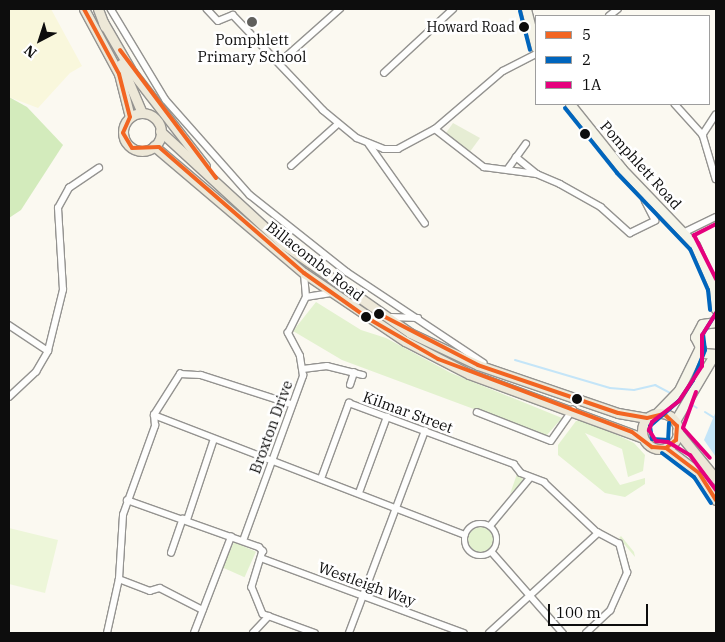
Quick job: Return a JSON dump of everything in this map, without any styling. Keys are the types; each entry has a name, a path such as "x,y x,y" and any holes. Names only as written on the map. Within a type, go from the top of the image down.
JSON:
{"main road":[{"path":"84,9 113,58 130,117 123,133 127,144 138,150 154,146 160,131"},
{"name":"Billacombe Road","path":"98,9 142,113 154,118 160,131 225,188 283,244 380,314 445,351 618,413 648,418"},
{"name":"Billacombe Road","path":"103,22 132,72 225,188"},
{"path":"130,117 142,113"},
{"name":"Billacombe Road","path":"154,146 304,273 331,293 438,359 643,438"},
{"path":"716,479 677,431 675,421 657,413 648,418 643,438 652,448 666,448 699,473 716,500"},
{"path":"666,448 677,431"}],"street":[{"name":"Billacombe Road","path":"111,9 166,100 250,196 347,272 418,318 455,348 496,370"},
{"path":"207,9 218,21 233,15 338,124 368,144 425,223"},
{"path":"280,62 340,9"},
{"path":"526,9 535,44"},
{"path":"384,73 454,10"},
{"path":"368,144 398,149 435,129 503,71 535,55"},
{"name":"Pomphlett Road","path":"571,105 649,198 685,232 709,275 716,309"},
{"path":"676,105 703,135 714,163 716,179"},
{"path":"703,135 716,115"},
{"path":"291,166 338,124"},
{"path":"435,129 484,167 537,174"},
{"path":"507,170 526,144"},
{"path":"516,158 537,174 601,207 635,234 654,222 645,202 649,198"},
{"path":"9,397 32,376 48,351 63,290 58,208 69,188 99,168"},
{"path":"685,232 716,217"},
{"path":"304,273 306,297 331,293"},
{"name":"Broxton Drive","path":"243,541 269,460 303,369 288,333 306,297"},
{"path":"657,413 680,390 699,349 696,332 706,322 715,299"},
{"name":"Billacombe Road","path":"380,314 418,318"},
{"path":"706,322 716,322"},
{"path":"9,325 48,351"},
{"path":"675,421 715,354 699,349"},
{"path":"303,369 327,366 363,375"},
{"path":"350,384 354,373"},
{"path":"107,633 120,579 128,500 155,426 154,415 180,374 200,375 291,404"},
{"name":"Kilmar Street","path":"321,479 349,403 514,464 530,478 544,482 598,533 619,544 627,573 610,611 586,633"},
{"path":"478,412 551,441 573,410"},
{"path":"154,415 269,460 398,506 465,535 472,554 492,552"},
{"path":"359,492 387,417"},
{"path":"349,633 425,432"},
{"path":"171,553 214,439"},
{"path":"490,526 530,478"},
{"path":"128,500 259,547 261,558 252,584 264,614 315,633"},
{"path":"465,535 474,524 490,526"},
{"path":"490,526 497,539 492,552"},
{"path":"490,633 531,598 598,533"},
{"path":"194,633 231,537"},
{"path":"492,552 563,633"},
{"name":"Westleigh Way","path":"261,558 464,633"},
{"path":"120,579 150,591 160,588 203,610"},
{"path":"253,633 269,616"}],"shaded area":[{"path":"9,9 51,9 82,66 70,73 38,108 9,97"}],"green space":[{"path":"9,97 27,107 63,145 21,210 9,218"},
{"path":"453,123 480,138 469,153 446,133"},
{"path":"316,302 361,330 386,338 451,373 562,418 546,436 342,360 293,331"},
{"path":"586,420 634,443 645,455 643,471 628,477 622,449 585,433 620,485 645,478 645,484 625,497 605,493 558,455 558,445 576,421"},
{"path":"517,474 524,481 510,494"},
{"path":"481,527 490,531 494,540 490,549 481,553 472,549 468,540 472,531"},
{"path":"9,528 58,540 45,593 9,584"},
{"path":"621,536 634,552 635,557 619,538"},
{"path":"234,542 256,552 245,577 223,568"}],"water":[{"path":"716,411 716,457 704,440"}],"waterway":[{"path":"515,360 610,388 634,390 655,385 670,393"},
{"path":"689,403 697,408"},
{"path":"705,412 716,419"}],"transit line":[{"name":"5","path":"84,9 119,74 130,117 123,133 132,148 159,147 304,273 369,319 438,359 632,432 652,447 666,448 676,440 677,426 664,414 647,418 618,413 478,365 379,314"},
{"name":"2","path":"520,11 530,50"},
{"name":"5","path":"120,50 216,178"},
{"name":"2","path":"565,108 617,173 690,249 708,290 710,310"},
{"name":"1A","path":"716,224 694,235 716,279"},
{"name":"2","path":"669,423 668,440 652,439 650,426 679,401 693,380 705,350 703,334 716,313"},
{"name":"1A","path":"716,313 702,335 702,366 679,401 652,422 649,430 656,441 668,442 690,455 716,490"},
{"name":"1A","path":"696,392 683,428 710,458"},
{"name":"5","path":"666,448 699,473 716,500"},
{"name":"2","path":"662,453 694,477 711,503"}],"place":[{"name":"Pomphlett Primary School","path":"252,22"},
{"name":"Howard Road","path":"524,27"}]}
